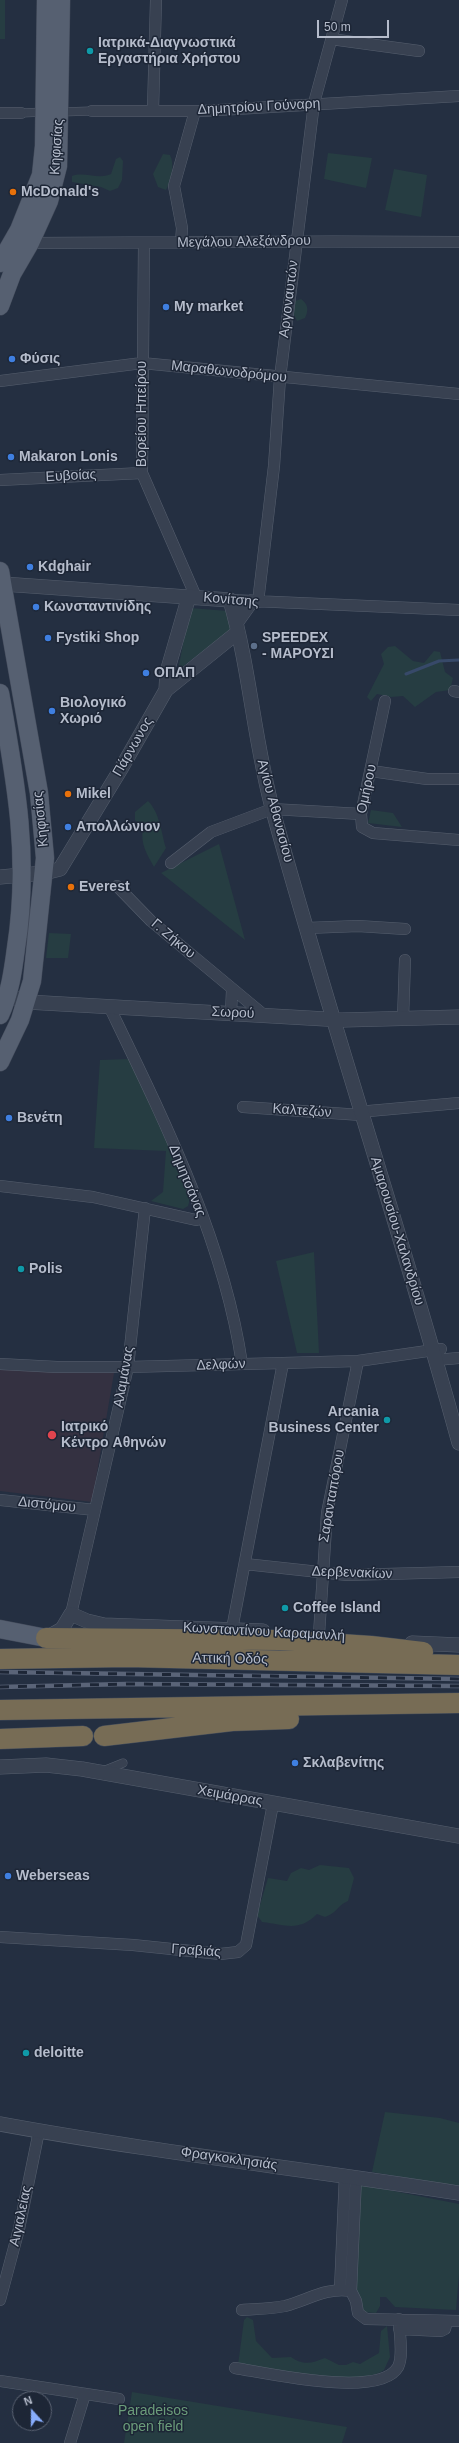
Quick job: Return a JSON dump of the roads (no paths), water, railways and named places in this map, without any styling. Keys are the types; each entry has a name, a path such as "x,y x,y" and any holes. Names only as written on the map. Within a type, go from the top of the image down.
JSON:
{"highway":[{"path":"46,1638 303,1641 405,1650 459,1659"},
{"name":"Αττική Οδός","path":"0,1659 128,1657 459,1665"},
{"path":"0,1710 459,1703"},
{"path":"104,1736 237,1721 459,1712"},
{"path":"0,1739 83,1736"}],"main road":[{"name":"Κηφισίας","path":"46,0 52,112"},
{"name":"Κηφισίας","path":"0,306 24,236 41,176 52,112 61,0"},
{"name":"Κηφισίας","path":"0,262 24,236"},
{"path":"0,241 24,236"},
{"name":"Κηφισίας","path":"0,1062 27,1002 32,981 44,873 45,843 39,792 1,577"},
{"name":"Κηφισίας","path":"0,694 19,798 22,875 20,921 9,996 0,1015"},
{"path":"0,1629 46,1638"},
{"path":"0,1637 46,1638"}],"street":[{"path":"154,110 156,0"},
{"name":"Αργοναυτών","path":"255,602 274,473 280,378 314,103 342,0"},
{"path":"332,39 419,51"},
{"name":"Δημητρίου Γούναρη","path":"21,113 154,110 195,111 314,103 459,96"},
{"path":"181,243 182,228 174,186 195,111"},
{"path":"0,113 21,113"},
{"name":"Μεγάλου Αλεξάνδρου","path":"24,236 144,243 296,241 459,242"},
{"name":"Βορείου Ηπείρου","path":"144,243 142,473 193,596"},
{"name":"Μαραθωνοδρόμου","path":"0,381 142,363 280,378 459,394"},
{"name":"Ευβοίας","path":"0,480 142,473"},
{"name":"Κονίτσης","path":"1,577 255,602 459,610"},
{"path":"166,690 167,672 193,596"},
{"name":"Αγίου Αθανασίου","path":"230,600 237,628 254,729 272,809 334,1020"},
{"name":"Πάρνωνος","path":"0,877 57,871 64,862 166,690 237,628 255,602"},
{"name":"Ομήρου","path":"385,701 360,823 367,832 459,840"},
{"path":"371,771 427,779 459,779"},
{"path":"171,863 211,832 272,809 361,814"},
{"name":"Γ. Ζήκου","path":"117,886 151,921 179,942 232,990 264,1015"},
{"path":"307,928 358,926 405,929"},
{"path":"403,1018 404,960"},
{"path":"231,1013 232,990"},
{"name":"Σωρού","path":"9,996 27,1002 334,1020 459,1017"},
{"name":"Δημητσάνας","path":"109,1006 161,1117 203,1218 232,1305 242,1364"},
{"name":"Αμαρουσίου-Χαλανδρίου","path":"334,1020 365,1113 439,1355 459,1412"},
{"name":"Καλτεζών","path":"243,1107 365,1113 459,1103"},
{"path":"0,1186 93,1197 196,1220 203,1218"},
{"name":"Αλαμάνας","path":"71,1614 128,1367 145,1208"},
{"name":"Αμαρουσίου-Χαλανδρίου","path":"439,1355 459,1443"},
{"name":"Δελφών","path":"0,1364 57,1367 128,1367 358,1361 439,1355 459,1358"},
{"name":"Σαρανταπόρου","path":"318,1634 326,1513 358,1361"},
{"path":"232,1629 283,1363"},
{"name":"Διστόμου","path":"0,1500 95,1510"},
{"name":"Δερβενακίων","path":"245,1564 321,1574 368,1576 459,1572"},
{"path":"46,1638 62,1629 71,1614"},
{"name":"Κωνσταντίνου Καραμανλή","path":"71,1614 87,1621 104,1625 232,1629 459,1645"},
{"path":"100,1772 123,1763"},
{"name":"Χειμάρρας","path":"0,1767 58,1766 100,1772 459,1836"},
{"name":"Γραβιάς","path":"0,1937 133,1945 216,1954 238,1952 246,1944 274,1804"},
{"name":"Φραγκοκλησιάς","path":"0,2124 459,2193"},
{"name":"Αιγιαλείας","path":"0,2300 19,2229 39,2131"},
{"path":"350,2176 346,2290 356,2302 358,2313 363,2318 441,2331 445,2329 447,2320 459,2321"},
{"path":"242,2310 287,2305 313,2295 346,2290"},
{"path":"235,2368 328,2382 355,2384 379,2381 390,2376 400,2361 399,2324"},
{"path":"0,2381 119,2399"},
{"path":"70,2443 85,2394"}],"waterway":[{"path":"406,674 439,661 459,660"}],"railway":[{"path":"0,1672 459,1679"},
{"path":"0,1687 126,1684 459,1686"}],"place":[{"name":"Ιατρικά-Διαγνωστικά Εργαστήρια Χρήστου","path":"90,51"},
{"name":"McDonald's","path":"13,192"},
{"name":"My market","path":"166,307"},
{"name":"Φύσις","path":"12,359"},
{"name":"Makaron Lonis","path":"11,457"},
{"name":"Kdghair","path":"30,567"},
{"name":"Κωνσταντινίδης","path":"36,607"},
{"name":"Fystiki Shop","path":"48,638"},
{"name":"SPEEDEX - ΜΑΡΟΥΣΙ","path":"254,646"},
{"name":"ΟΠΑΠ","path":"146,673"},
{"name":"Βιολογικό Χωριό","path":"52,711"},
{"name":"Mikel","path":"68,794"},
{"name":"Απολλώνιον","path":"68,827"},
{"name":"Everest","path":"71,887"},
{"name":"Βενέτη","path":"9,1118"},
{"name":"Polis","path":"21,1269"},
{"name":"Arcania Business Center","path":"387,1420"},
{"name":"Ιατρικό Κέντρο Αθηνών","path":"52,1435"},
{"name":"Coffee Island","path":"285,1608"},
{"name":"Σκλαβενίτης","path":"295,1763"},
{"name":"Weberseas","path":"8,1876"},
{"name":"deloitte","path":"26,2053"}],"park label":[{"name":"Paradeisos open field","path":"153,2420"}]}
